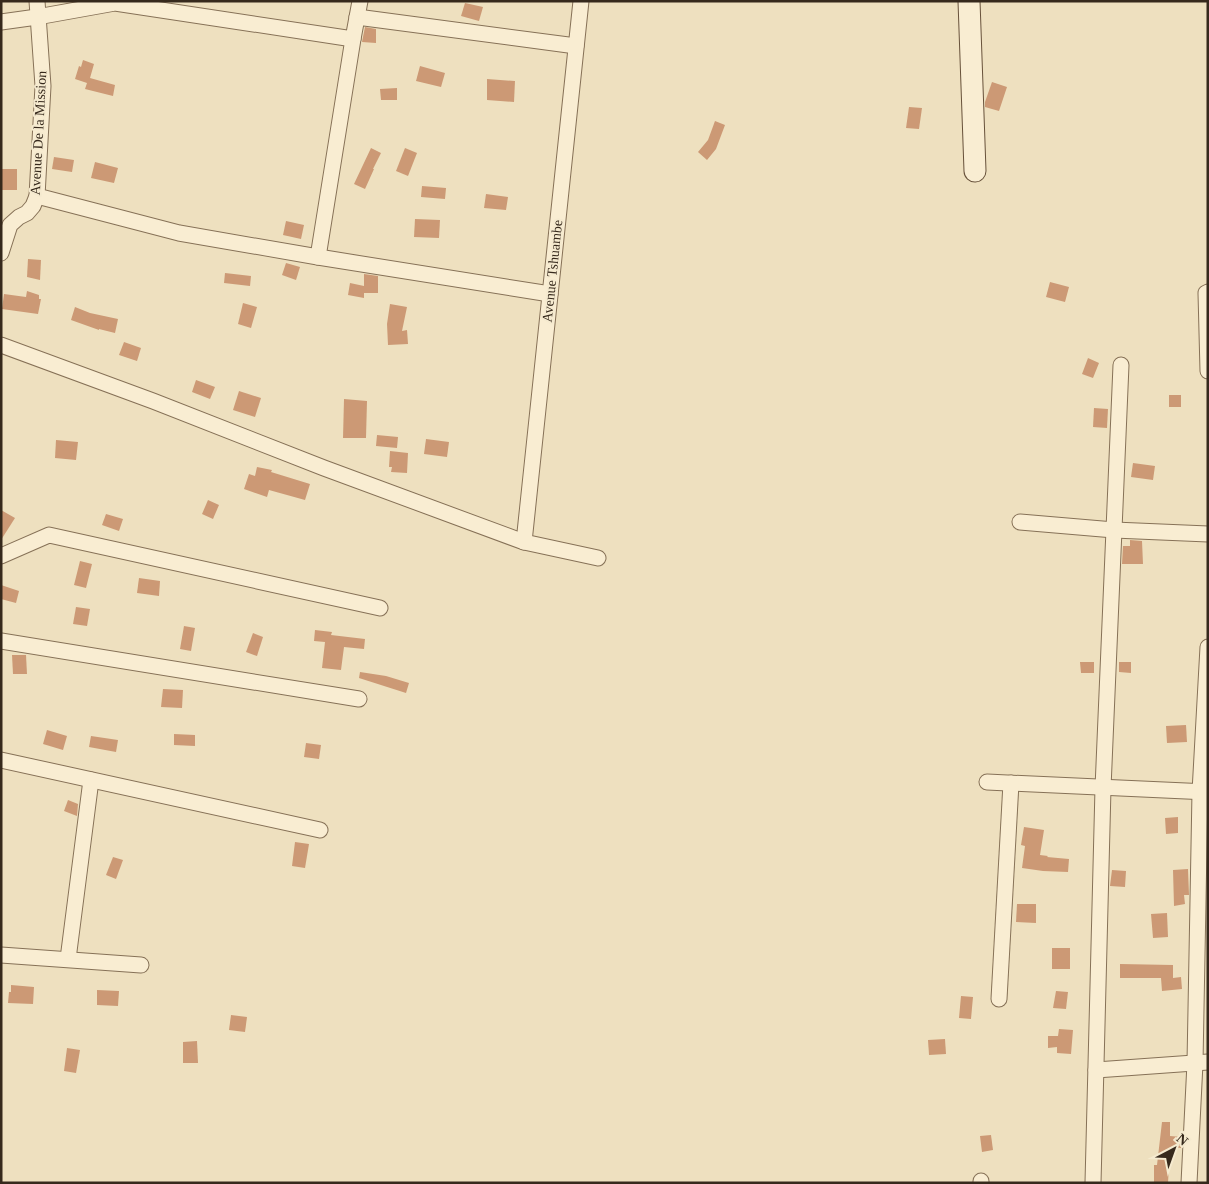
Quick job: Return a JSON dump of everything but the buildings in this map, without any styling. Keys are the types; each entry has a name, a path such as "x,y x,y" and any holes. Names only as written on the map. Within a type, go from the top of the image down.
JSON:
{"street":[{"name":"Avenue De la Mission","path":"1,253 10,225 27,213 38,196 43,86 36,1"},
{"path":"318,257 360,1"},
{"name":"Avenue Tshuambe","path":"524,542 580,1"},
{"path":"969,1 975,171"},
{"path":"1,22 115,3 353,39"},
{"path":"357,17 576,46"},
{"path":"38,196 179,234 550,294"},
{"path":"1207,292 1208,372"},
{"path":"1,345 524,542 598,558"},
{"path":"1093,1183 1103,788 1121,366"},
{"path":"1020,522 1114,530 1208,534"},
{"path":"1,556 49,535 380,608"},
{"path":"1,641 359,698"},
{"path":"1189,1183 1201,1063 1204,792 1208,647"},
{"path":"1,760 320,830"},
{"path":"68,959 91,780"},
{"path":"987,782 1204,792"},
{"path":"998,999 1011,783"},
{"path":"1,955 141,965"},
{"path":"1096,1070 1201,1063"}]}
